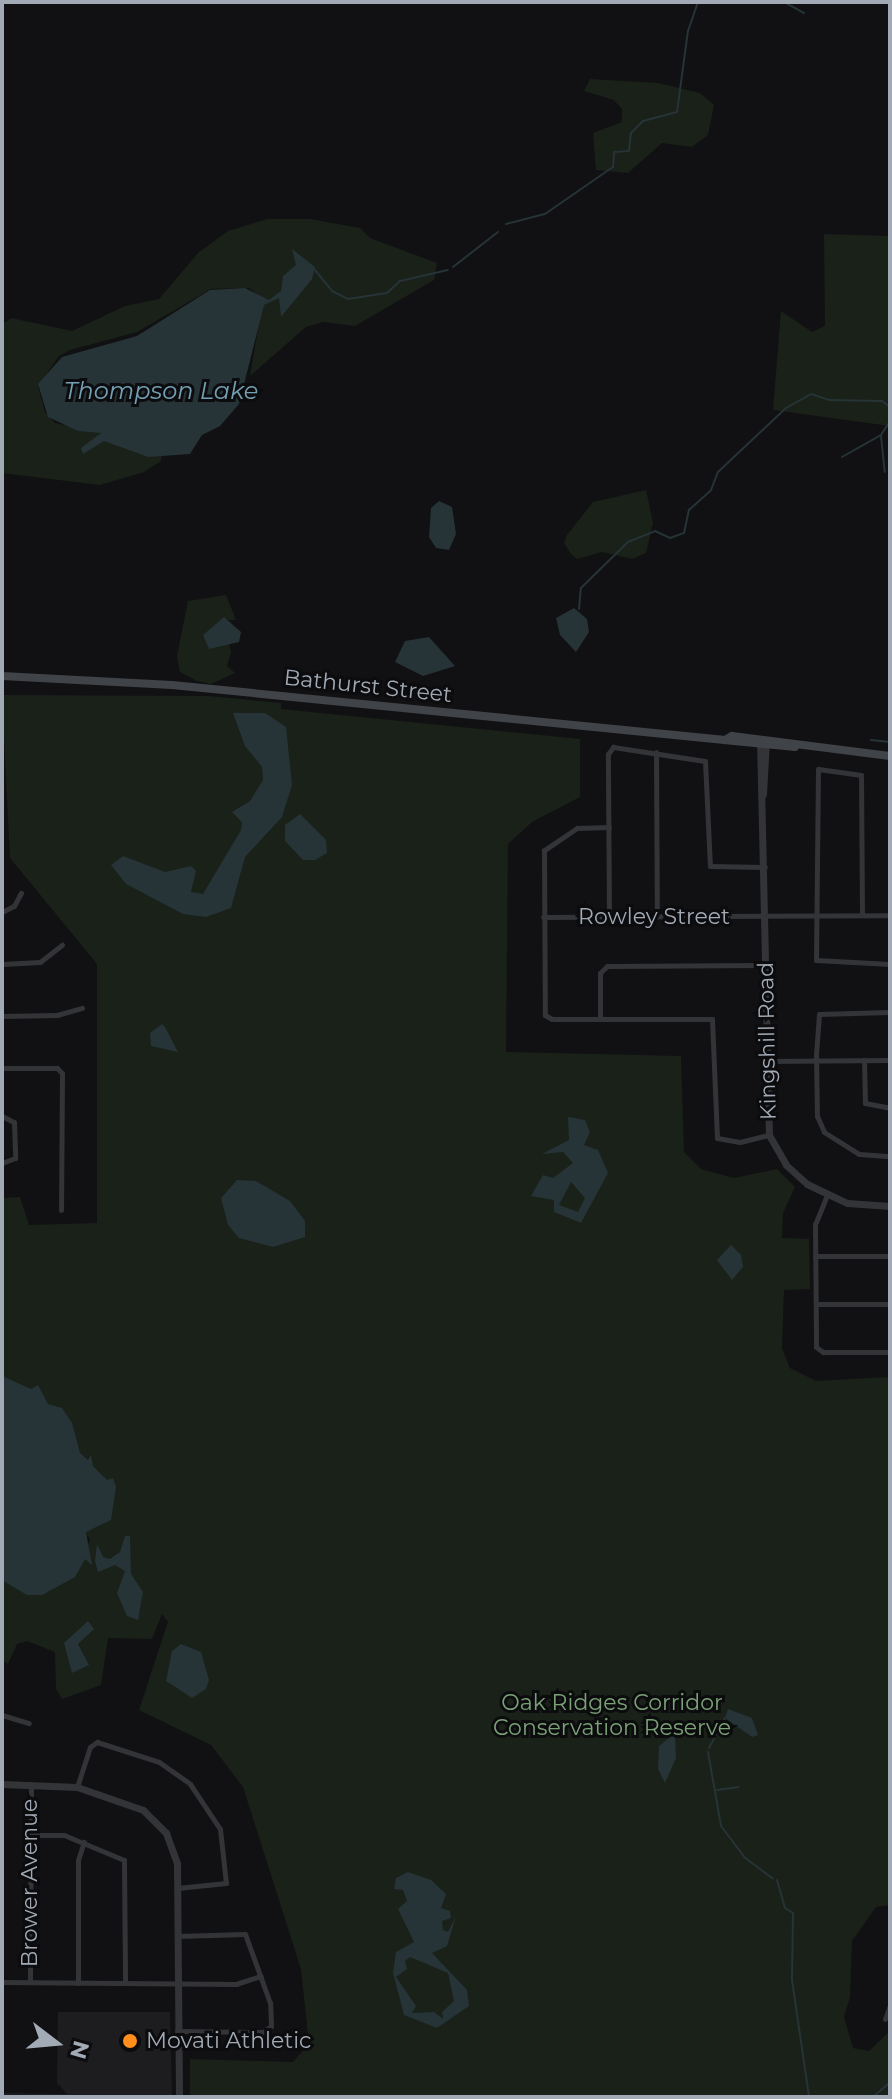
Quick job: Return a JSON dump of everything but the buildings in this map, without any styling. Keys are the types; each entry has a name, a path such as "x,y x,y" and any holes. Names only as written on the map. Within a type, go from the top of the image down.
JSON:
{"main road":[{"name":"Bathurst Street","path":"3,679 172,685 890,756"}],"street":[{"name":"Kingshill Road","path":"763,743 769,1135 791,1171 827,1195 855,1205 890,1206"},
{"path":"609,917 609,750 656,752 706,762 710,866 765,867"},
{"path":"656,752 657,917"},
{"path":"862,915 861,777 854,771 820,768 814,773 817,962 890,964"},
{"path":"609,827 577,828 547,845 543,917 545,1015 714,1020 717,1138 740,1142 769,1135"},
{"path":"2,912 11,909 21,893"},
{"name":"Rowley Street","path":"543,917 890,915"},
{"path":"2,964 40,962 62,945"},
{"path":"600,1019 602,968 765,965"},
{"path":"2,1016 57,1015 82,1008"},
{"path":"890,1012 819,1014 816,1061 817,1116 824,1132 859,1154 890,1156"},
{"path":"864,1060 865,1103 890,1108"},
{"path":"766,1061 890,1060"},
{"path":"2,1068 57,1068 62,1073 61,1210"},
{"path":"2,1116 14,1122 15,1158 2,1163"},
{"path":"827,1195 816,1218 816,1304 820,1351 890,1352"},
{"path":"815,1256 890,1256"},
{"path":"816,1304 890,1304"},
{"path":"2,1715 29,1723"},
{"path":"77,1787 97,1742 159,1762 190,1784 220,1829 226,1883 177,1888"},
{"path":"2,1784 77,1787 136,1807 157,1821 173,1846 177,1888 179,2097"},
{"name":"Brower Avenue","path":"30,1982 31,1784"},
{"path":"30,1835 64,1835 115,1852 126,1864 125,1983"},
{"path":"78,1983 78,1860 84,1842"},
{"path":"176,1936 245,1934 270,2007 268,2031 176,2031"},
{"path":"2,1982 236,1984 261,1976"},
{"path":"885,2019 890,2005"}],"shaded area":[{"path":"58,2012 170,2012 172,2097 2,2097 2,2093 67,2094 57,2083"}],"green space":[{"path":"590,79 658,83 700,93 714,105 708,135 692,147 662,143 628,173 596,170 593,133 622,122 622,109 614,100 584,91"},
{"path":"267,219 310,219 360,228 370,238 437,263 434,280 355,326 323,322 306,327 250,376 261,312 260,297 249,288 211,289 137,332 70,350 59,356 38,386 45,412 55,423 99,432 108,441 127,442 148,456 162,455 161,461 144,472 100,485 2,473 2,325 11,318 72,331 125,306 159,299 198,253 228,231"},
{"path":"824,234 890,236 890,426 773,410 781,311 812,332 825,326"},
{"path":"646,490 653,523 646,553 632,559 602,552 577,559 571,554 564,543 567,535 593,502"},
{"path":"226,595 236,620 224,620 231,652 227,666 235,673 211,684 197,681 180,672 177,656 188,601"},
{"name":"Oak Ridges Corridor Conservation Reserve","path":"2,695 208,696 281,703 281,709 580,739 580,797 532,822 508,844 506,1052 681,1056 684,1152 701,1169 734,1178 777,1169 795,1187 783,1213 782,1238 809,1239 810,1289 784,1290 782,1348 790,1368 816,1381 890,1377 890,1905 876,1907 852,1941 850,1997 844,2017 853,2048 869,2051 890,2031 890,2097 190,2097 190,2059 293,2062 309,2044 301,1969 243,1787 211,1745 139,1710 168,1622 162,1614 152,1639 108,1638 101,1685 62,1699 56,1689 55,1652 27,1641 17,1644 8,1664 2,1660 2,1574 72,1574 84,1559 90,1539 84,1532 84,1461 27,1392 2,1376 2,1198 20,1197 29,1225 97,1223 97,964 10,858"}],"water":[{"name":"Thompson Lake","path":"292,249 315,267 312,279 281,317 279,298 264,305 239,404 220,426 202,435 190,454 148,457 104,441 83,454 81,448 101,433 78,431 48,417 38,384 62,357 137,336 210,290 245,288 269,300 281,291 283,276 296,265"},
{"path":"439,501 452,507 456,534 449,550 436,548 429,537 431,508"},
{"path":"574,608 587,619 589,632 576,652 560,635 556,618"},
{"path":"224,617 241,632 239,642 209,649 203,635"},
{"path":"429,637 455,666 423,676 395,662 405,641"},
{"path":"233,713 265,713 286,727 292,785 282,817 245,857 231,908 206,917 183,914 126,884 111,865 123,856 165,872 191,866 196,871 191,892 203,894 241,830 242,822 232,812 250,801 263,780 262,767 245,746"},
{"path":"300,814 326,840 327,853 315,860 303,860 285,841 285,825"},
{"path":"162,1024 178,1052 151,1046 150,1033"},
{"path":"568,1117 585,1120 590,1132 584,1145 598,1150 608,1173 581,1223 554,1212 554,1200 531,1196 543,1175 553,1178 573,1163 563,1152 542,1154 569,1140","holes":["571,1182 585,1198 578,1212 559,1205"]},
{"path":"237,1180 256,1181 290,1201 305,1221 305,1237 273,1247 239,1238 228,1225 221,1198"},
{"path":"731,1245 741,1255 743,1267 732,1280 717,1260"},
{"path":"2,1376 31,1389 38,1385 48,1404 62,1408 72,1423 80,1453 88,1460 91,1455 93,1466 107,1480 113,1478 116,1487 111,1520 86,1532 92,1565 85,1559 75,1577 42,1595 27,1595 2,1580"},
{"path":"125,1536 130,1536 131,1574 143,1592 138,1620 127,1616 117,1593 125,1571 115,1565 98,1572 95,1561 97,1544 103,1557 110,1559 120,1552"},
{"path":"88,1621 94,1629 78,1644 89,1665 72,1673 64,1643"},
{"path":"181,1644 201,1652 209,1680 206,1689 192,1698 166,1681 172,1651"},
{"path":"728,1709 752,1718 758,1735 752,1737 725,1718"},
{"path":"675,1733 676,1758 665,1783 658,1769 659,1746"},
{"path":"408,1872 431,1880 446,1894 441,1908 450,1911 451,1918 442,1921 443,1930 448,1932 456,1916 447,1946 432,1953 467,1990 469,2006 437,2028 404,2015 393,1973 396,1952 414,1942 398,1909 407,1901 403,1890 394,1889 396,1878","holes":["410,1957 448,1973 454,2001 442,2012 443,2019 434,2012 412,2013 416,2006 396,1977 407,1969 405,1961"]}],"waterway":[{"path":"506,224 545,214 613,167 614,152 629,151 631,133 643,121 677,112 688,31 698,2"},
{"path":"784,2 804,13"},
{"path":"453,267 498,232"},
{"path":"315,270 332,291 348,299 387,293 400,281 448,270"},
{"path":"579,609 581,588 628,542 655,531 670,538 684,533 689,510 711,490 718,472 786,408 811,394 829,400 882,401 890,407"},
{"path":"842,457 881,435 890,421"},
{"path":"881,436 885,472"},
{"path":"871,740 890,742"},
{"path":"709,1748 725,1718"},
{"path":"708,1752 721,1826 744,1857 773,1879"},
{"path":"717,1790 739,1787"},
{"path":"777,1880 785,1908 793,1913 792,1980 809,2097"},
{"path":"873,2097 890,2082"}],"place":[{"name":"Movati Athletic","path":"130,2041"}]}
